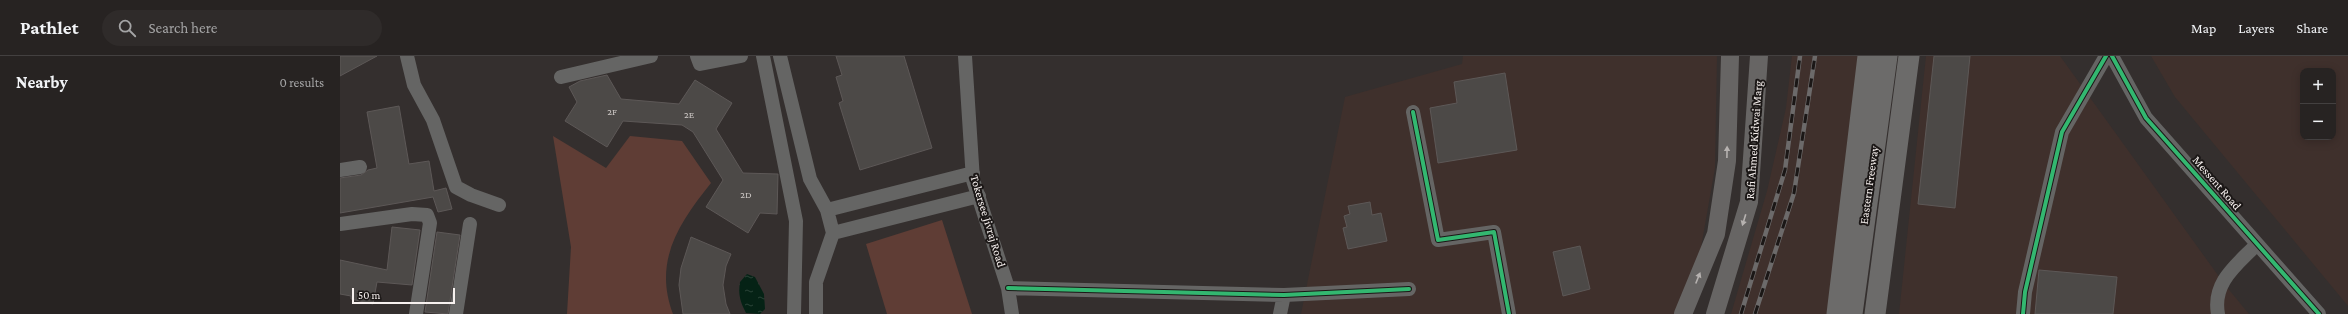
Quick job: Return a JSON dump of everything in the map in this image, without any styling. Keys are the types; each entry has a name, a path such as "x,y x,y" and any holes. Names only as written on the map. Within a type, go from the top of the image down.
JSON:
{"highway":[{"path":"1837,314 1868,56"},
{"name":"Eastern Freeway","path":"1852,314 1887,56"},
{"name":"Eastern Freeway","path":"1875,314 1908,56"},
{"path":"1892,177 1903,145 1917,56"}],"main road":[{"path":"1684,314 1716,234 1727,161 1730,56"},
{"name":"Rafi Ahmed Kidwai Marg","path":"1715,314 1749,202 1759,56"}],"street":[{"path":"407,56 414,85 433,120 456,187 471,195 500,205"},
{"path":"561,77 651,56"},
{"path":"697,56 700,64 741,56"},
{"path":"763,56 796,221 794,314"},
{"path":"780,56 810,179 827,210 833,233 816,282 816,314"},
{"name":"Tokersee Jivraj Road","path":"965,56 972,173 1008,288 1012,314"},
{"path":"1849,314 1861,173 1877,56"},
{"path":"1871,314 1904,56"},
{"path":"2023,314 2026,292 2062,132 2106,56"},
{"name":"Messent Road","path":"2112,56 2146,118 2319,314"},
{"path":"1413,112 1438,240 1494,232 1509,314"},
{"path":"340,170 360,166"},
{"path":"827,210 972,173"},
{"path":"833,233 979,196"},
{"path":"340,224 412,214 427,215 430,223 416,314"},
{"path":"456,314 470,224"},
{"path":"2218,314 2216,302 2220,286 2235,266 2257,244"},
{"path":"1008,288 1284,295 1409,289"},
{"path":"1280,314 1284,295"}],"shaded area":[{"path":"1463,56 1717,56 1715,168 1700,253 1676,314 1301,314 1345,97 1462,64"},
{"path":"1792,56 1858,56 1834,314 1731,314 1767,191 1786,108"},
{"path":"1926,56 2060,56 2225,285 2249,314 1899,314"},
{"path":"2151,56 2348,56 2348,306 2175,97"},
{"path":"553,136 606,168 630,136 682,141 711,183 689,213 672,244 666,277 668,295 673,314 567,314 571,247"},
{"path":"942,220 972,314 887,314 866,244"}],"water":[{"path":"747,274 755,277 764,294 765,309 760,314 746,313 741,302 739,294 740,282"}],"building":[{"path":"340,56 377,56 340,76"},
{"path":"836,56 904,56 932,148 860,170 839,103 843,101 836,77 842,75"},
{"path":"1934,56 1970,56 1955,208 1918,204"},
{"path":"1505,73 1517,150 1438,163 1430,108 1457,103 1454,82"},
{"path":"607,75 621,99 679,104 695,80 732,103 716,129 743,173 778,174 777,214 760,213 748,233 706,207 723,180 693,132 682,125 623,121 607,147 565,121 577,102 569,87 580,81"},
{"path":"399,106 409,164 429,161 434,191 446,188 452,209 438,212 433,197 340,213 340,178 361,175 368,170 377,168 367,112"},
{"path":"1370,202 1372,215 1381,213 1387,241 1348,249 1343,228 1347,227 1344,216 1350,214 1348,206"},
{"path":"392,227 420,230 412,285 377,282 373,304 351,299 351,296 340,294 340,260 387,270"},
{"path":"437,232 460,235 448,314 425,312"},
{"path":"691,237 731,254 726,266 723,285 726,304 730,314 683,314 679,285 681,268"},
{"path":"1580,246 1590,289 1563,296 1553,252"},
{"path":"2039,270 2117,277 2113,314 2035,314"}],"railway":[{"path":"1741,314 1785,170 1800,56"},
{"path":"1755,314 1794,193 1815,56"}],"cycle path":[{"path":"2023,314 2025,292 2062,132 2106,56"},
{"path":"2112,56 2146,118 2319,314"},
{"path":"1413,112 1438,240 1494,232 1509,314"},
{"path":"1008,288 1284,295 1409,289"}]}
